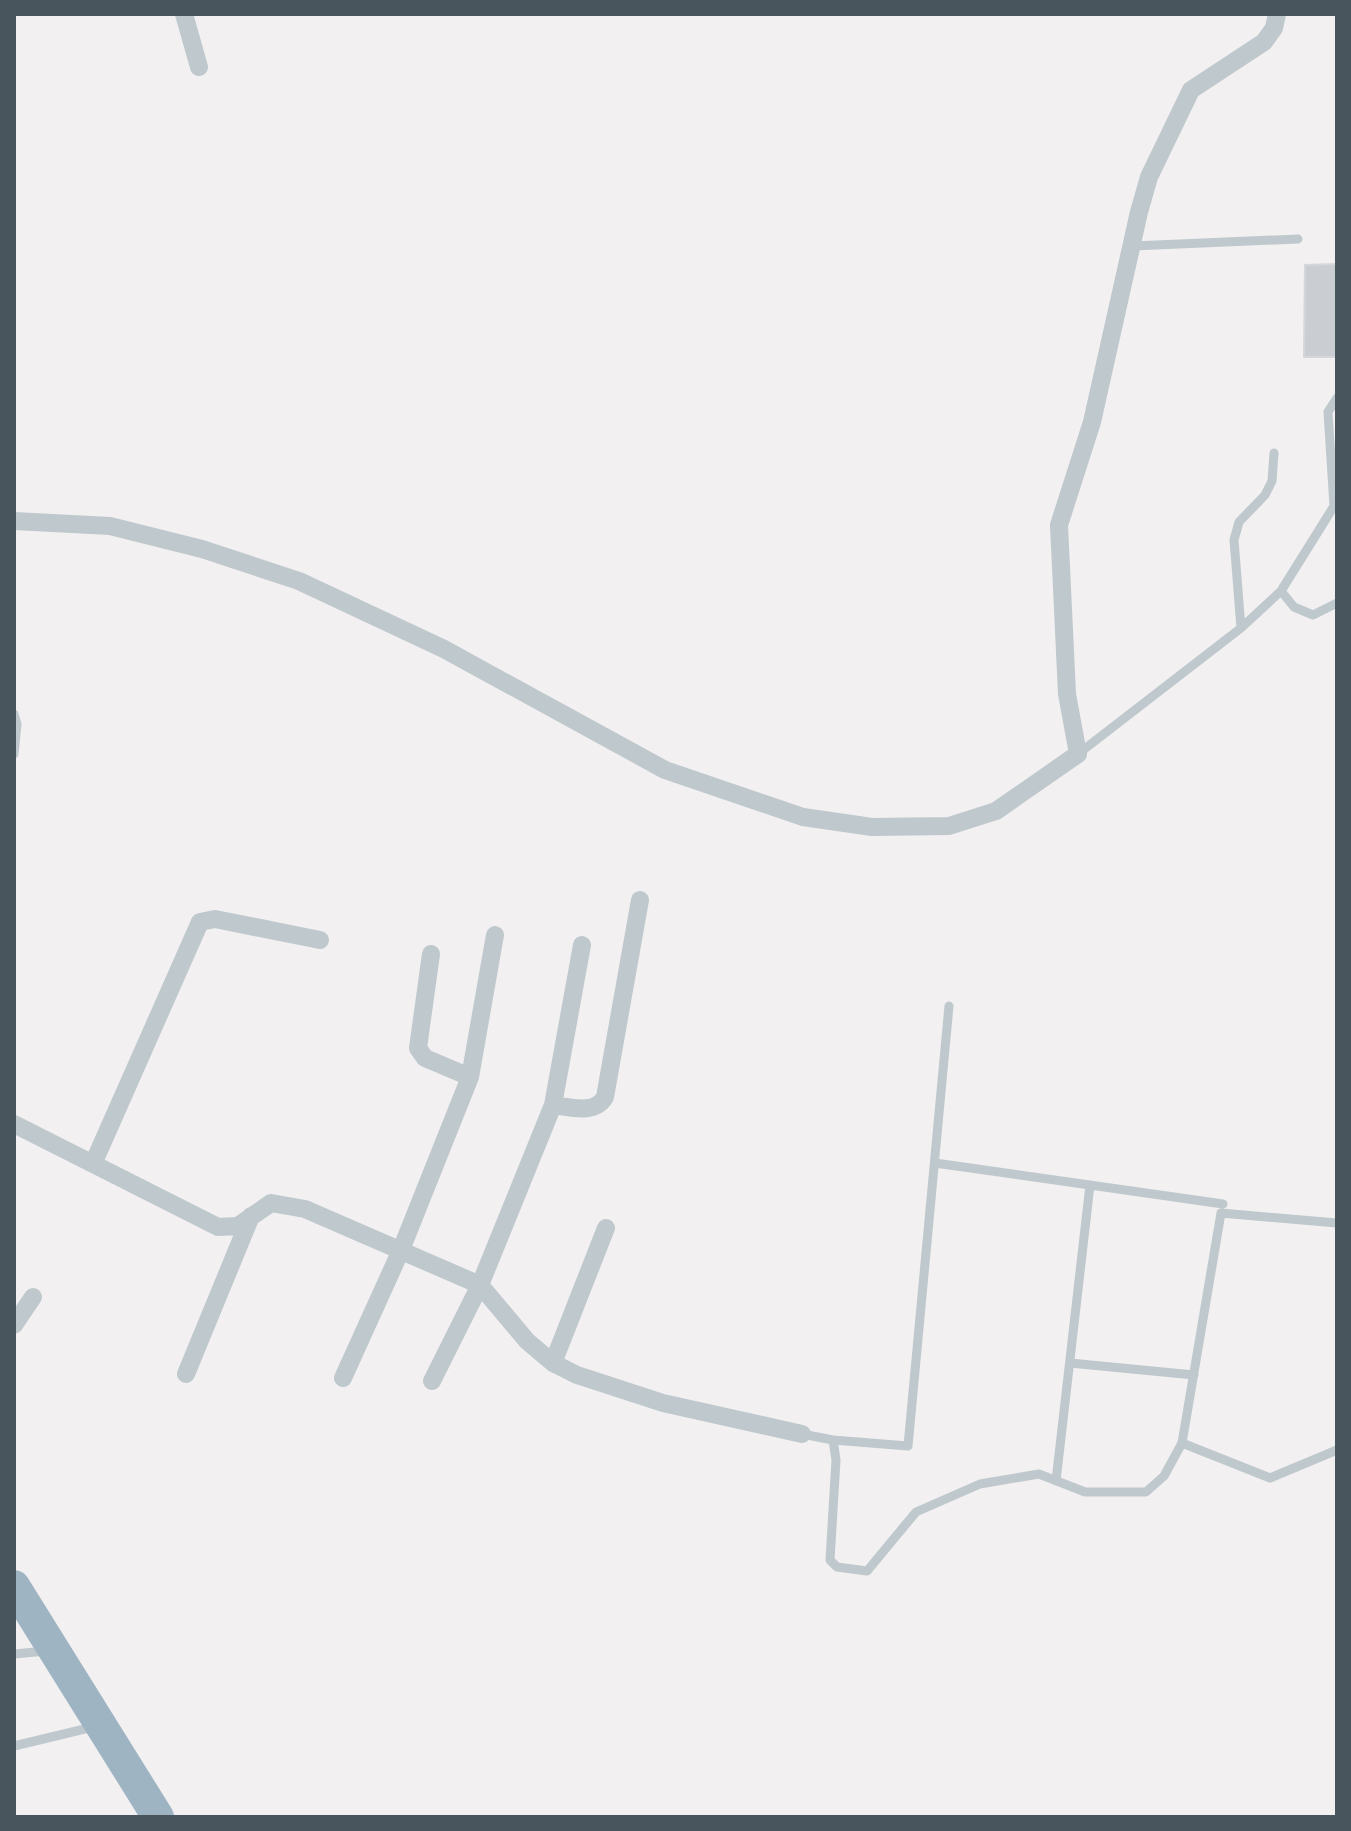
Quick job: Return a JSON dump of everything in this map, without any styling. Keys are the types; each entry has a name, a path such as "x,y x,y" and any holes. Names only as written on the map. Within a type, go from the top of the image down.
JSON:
{"highway":[{"path":"14,1586 151,1814"}],"street":[{"path":"184,14 199,67"},
{"path":"14,521 110,526 202,549 299,581 444,649 665,770 803,817 872,827 949,826 996,811 1078,754 1067,694 1059,525 1092,422 1149,177 1186,97 1197,84 1264,42 1274,28 1277,14"},
{"path":"553,1105 586,1109 599,1105 605,1097 640,900"},
{"path":"93,1164 200,922 215,919 320,940"},
{"path":"343,1378 401,1250 470,1077 495,935"},
{"path":"432,1381 480,1285 553,1105 582,945"},
{"path":"431,954 418,1048 425,1058 470,1077"},
{"path":"14,1124 218,1227 238,1226 279,1202 305,1209 480,1285 492,1304 553,1363 607,1388 802,1434"},
{"path":"186,1374 251,1216"},
{"path":"553,1363 606,1228"},
{"path":"14,1325 33,1297"}],"lane":[{"path":"1133,246 1298,239"},
{"path":"1078,754 1241,628 1281,591 1335,506 1328,412 1337,398"},
{"path":"1241,628 1234,540 1239,522 1265,495 1272,481 1274,453"},
{"path":"1281,591 1294,607 1313,615 1337,603"},
{"path":"14,714 17,724 14,754"},
{"path":"802,1434 833,1440 908,1446 949,1006"},
{"path":"935,1163 1223,1204"},
{"path":"1056,1481 1090,1185"},
{"path":"833,1440 836,1460 830,1560 837,1567 867,1571 916,1512 980,1484 1039,1474 1085,1492 1146,1492 1164,1476 1182,1443 1221,1213 1337,1223"},
{"path":"1070,1363 1194,1375"},
{"path":"1182,1443 1270,1478 1337,1450"},
{"path":"14,1654 53,1650"},
{"path":"14,1746 100,1725"}],"building":[{"path":"1337,264 1337,357 1304,357 1305,265"}]}
